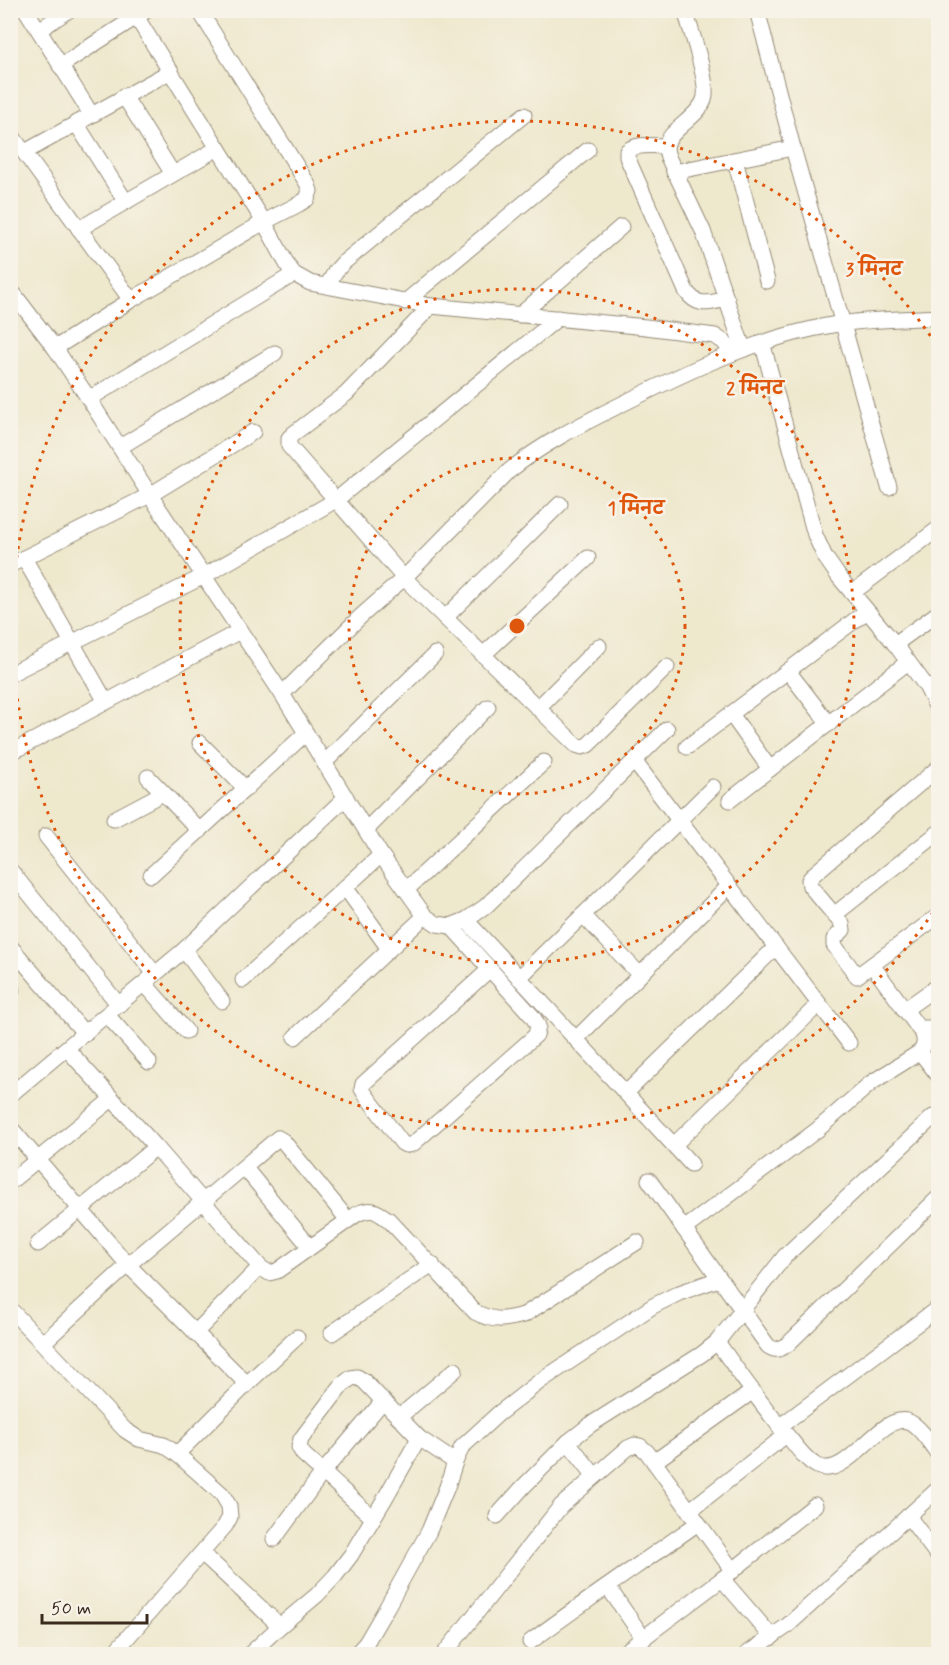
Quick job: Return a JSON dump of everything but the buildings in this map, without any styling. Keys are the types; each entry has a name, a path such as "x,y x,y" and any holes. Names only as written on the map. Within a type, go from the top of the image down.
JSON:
{"street":[{"path":"26,10 91,114"},
{"path":"39,30 69,10"},
{"path":"55,348 131,300 299,204 306,199 310,191 200,10"},
{"path":"689,10 687,16 705,82 705,97 700,109 672,136 666,146 674,172 703,231 726,299 737,351"},
{"path":"757,10 889,487"},
{"path":"60,66 139,13 171,71 294,274 310,283 430,306 715,336 737,351"},
{"path":"25,152 171,71"},
{"path":"124,96 173,174"},
{"path":"327,286 343,263 524,115"},
{"path":"76,123 126,202"},
{"path":"10,133 131,300"},
{"path":"666,146 636,146 630,148 627,157 691,299 704,304 726,299"},
{"path":"79,229 218,148"},
{"path":"674,172 794,148"},
{"path":"405,302 588,150"},
{"path":"735,160 767,281"},
{"path":"520,315 621,227"},
{"path":"89,399 294,274"},
{"path":"10,289 55,348 89,399 282,694 381,855 425,916 437,924 451,926 466,920 485,907 667,729"},
{"path":"430,306 346,394 293,434 289,438 289,446 404,578 576,745 582,747 588,745 667,667"},
{"path":"282,694 360,617 404,578 509,471 525,458 569,431 675,377 762,342 813,328 843,323 939,317"},
{"path":"10,674 204,576 336,500 558,318"},
{"path":"762,342 815,535 825,556 852,593 895,644 926,686 939,710"},
{"path":"120,447 275,353"},
{"path":"106,702 74,643 17,562 150,495 253,432"},
{"path":"445,618 560,504"},
{"path":"852,593 939,529"},
{"path":"483,655 588,558"},
{"path":"687,747 867,611"},
{"path":"895,644 939,613"},
{"path":"10,753 240,631"},
{"path":"538,708 599,646"},
{"path":"324,763 435,654"},
{"path":"730,800 908,662"},
{"path":"788,671 829,724"},
{"path":"926,686 939,676"},
{"path":"366,830 488,707"},
{"path":"731,714 770,769"},
{"path":"151,875 306,734"},
{"path":"200,743 246,789"},
{"path":"634,761 849,1043"},
{"path":"406,890 544,762"},
{"path":"939,768 809,880 810,886 842,924 843,930 834,939 834,945 857,976 939,916"},
{"path":"148,777 200,831"},
{"path":"519,978 712,787"},
{"path":"114,819 163,793"},
{"path":"10,1095 184,950 346,797"},
{"path":"834,915 939,833"},
{"path":"46,836 186,1031"},
{"path":"243,980 381,855"},
{"path":"10,870 149,1062"},
{"path":"576,1039 729,886"},
{"path":"345,887 390,949"},
{"path":"583,915 640,975"},
{"path":"295,1037 425,916"},
{"path":"466,920 691,1164"},
{"path":"451,926 490,969 533,1017 538,1026 536,1035 414,1143 410,1146 406,1145 402,1143 365,1094 363,1084 490,969"},
{"path":"10,946 85,1034"},
{"path":"626,1093 776,947"},
{"path":"184,950 222,1001"},
{"path":"684,1229 817,1130 871,1083 920,1052 924,1047 923,1034 872,965"},
{"path":"904,1010 939,986"},
{"path":"674,1145 819,1004"},
{"path":"918,1028 939,1028"},
{"path":"67,1049 260,1267 269,1273 277,1271 357,1214 366,1210 377,1211 389,1220 432,1264 475,1312 487,1318 506,1320 524,1315 637,1242"},
{"path":"920,1052 939,1075"},
{"path":"10,1182 112,1099"},
{"path":"497,1516 568,1442 590,1425 702,1354 717,1342 785,1256 933,1118"},
{"path":"10,1127 128,1264 247,1384"},
{"path":"43,1343 128,1264 278,1138 284,1141 348,1220"},
{"path":"38,1244 156,1147"},
{"path":"244,1167 310,1247"},
{"path":"649,1180 741,1311 773,1350 788,1344 939,1198"},
{"path":"332,1332 432,1264"},
{"path":"195,1333 260,1267"},
{"path":"356,1654 366,1643 429,1531 447,1487 454,1462 462,1448 498,1414 539,1382 653,1306 679,1293 719,1279"},
{"path":"530,1642 608,1587 693,1517 783,1431 939,1308"},
{"path":"10,1309 125,1430 139,1439 164,1445 177,1454 222,1494 230,1506 230,1517 225,1526 113,1654"},
{"path":"177,1454 297,1337"},
{"path":"717,1342 783,1431 817,1466 827,1469 838,1466 888,1426 906,1421 915,1426 939,1454"},
{"path":"399,1418 455,1370"},
{"path":"373,1518 303,1454 299,1447 301,1439 342,1385 351,1378 357,1377 364,1381 418,1438 454,1462"},
{"path":"654,1462 753,1391"},
{"path":"274,1539 323,1472 383,1401"},
{"path":"250,1654 317,1595 335,1576 351,1555 418,1438"},
{"path":"568,1442 595,1476"},
{"path":"444,1654 561,1506 634,1445 640,1446 654,1462 693,1517 728,1575 772,1637"},
{"path":"747,1654 787,1626 939,1489"},
{"path":"622,1654 728,1575 815,1505"},
{"path":"908,1516 939,1556"},
{"path":"202,1552 280,1626"},
{"path":"608,1587 644,1639"}]}
